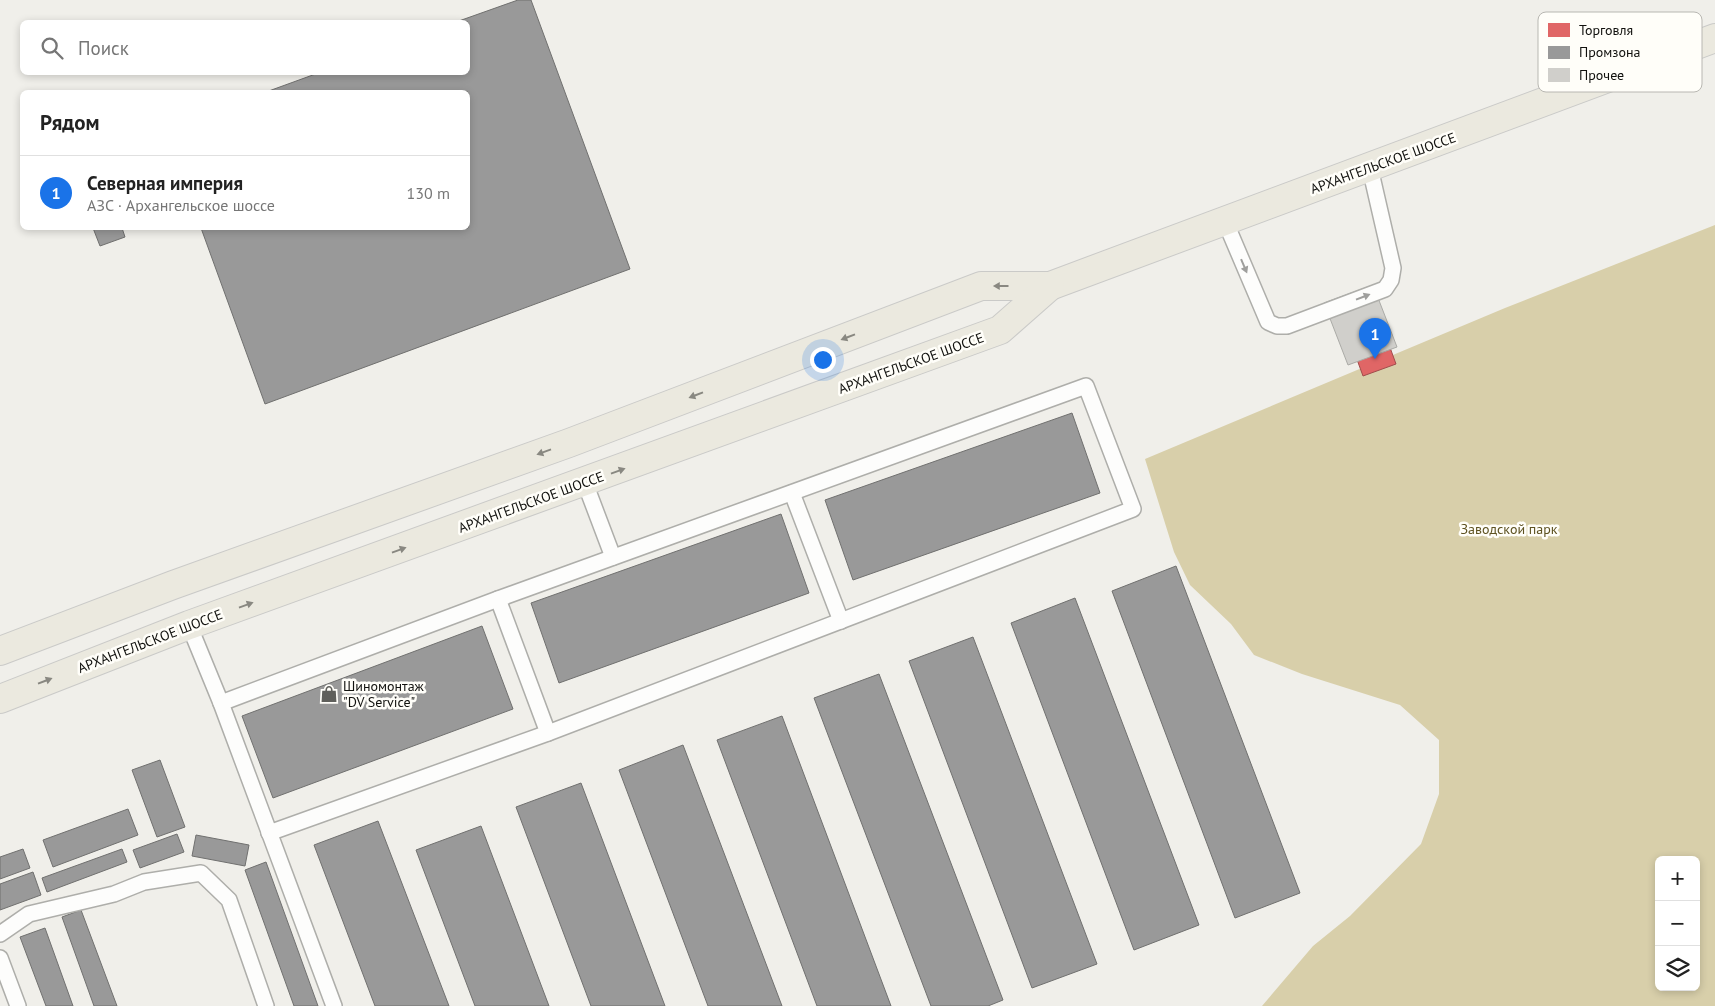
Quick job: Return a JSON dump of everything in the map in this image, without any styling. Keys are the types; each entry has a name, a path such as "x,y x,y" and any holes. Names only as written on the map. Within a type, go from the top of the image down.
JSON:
{"main road":[{"name":"АРХАНГЕЛЬСКОЕ ШОССЕ","path":"1702,43 1715,38"},
{"name":"АРХАНГЕЛЬСКОЕ ШОССЕ","path":"0,651 173,586 569,443 981,286 1050,286 1572,92"},
{"name":"АРХАНГЕЛЬСКОЕ ШОССЕ","path":"0,699 189,625 585,483 1000,330 1050,286"},
{"path":"569,443 585,483"},
{"path":"173,586 189,625"}],"lane":[{"path":"1225,221 1268,322 1277,326 1287,326 1385,289 1391,280 1392,268 1370,168"},
{"path":"221,703 498,599 1086,386 1133,510 548,733 269,833"},
{"path":"585,483 613,557"},
{"path":"792,493 841,621"},
{"path":"498,599 548,733"},
{"path":"189,625 221,703 334,1006"},
{"path":"0,934 29,914 114,894 144,882 201,874 229,900 266,1006"},
{"path":"0,958 18,1006"}],"green space":[{"name":"Заводской парк","path":"1715,225 1715,1006 1262,1006 1313,946 1350,916 1421,844 1439,794 1439,740 1400,705 1302,674 1254,655 1231,624 1190,585 1174,552 1145,459 1505,308"}],"building: Торговля":[{"path":"1388,342 1396,364 1363,376 1355,354"}],"building: Промзона":[{"path":"518,0 531,0 630,269 265,404 202,230 470,230 470,90 272,90 313,75 470,75 470,20 462,20"},
{"path":"94,230 123,230 125,237 100,246"},
{"path":"1072,413 1100,493 853,580 825,500"},
{"path":"781,514 809,593 559,683 531,603"},
{"path":"1176,566 1300,893 1235,918 1112,591"},
{"path":"1075,598 1199,925 1134,950 1011,623"},
{"path":"482,626 513,709 273,798 242,716"},
{"path":"973,637 1097,964 1032,988 909,661"},
{"path":"879,674 1003,1000 988,1006 931,1006 814,698"},
{"path":"782,716 891,1006 817,1006 717,740"},
{"path":"683,745 782,1006 708,1006 619,770"},
{"path":"160,760 185,827 157,837 132,770"},
{"path":"581,783 665,1006 591,1006 516,807"},
{"path":"128,809 138,835 53,867 43,840"},
{"path":"378,821 449,1006 375,1006 314,845"},
{"path":"481,826 549,1006 475,1006 416,850"},
{"path":"177,834 184,852 140,868 133,850"},
{"path":"196,835 249,845 245,866 192,856"},
{"path":"23,849 30,868 0,879 0,857"},
{"path":"122,849 127,862 47,892 42,878"},
{"path":"266,862 318,1006 294,1006 245,870"},
{"path":"33,872 41,895 0,910 0,884"},
{"path":"81,910 117,1006 94,1006 62,917"},
{"path":"45,928 73,1006 46,1006 20,937"}],"building: Прочее":[{"path":"1373,285 1397,347 1348,365 1324,303"}],"place":[{"name":"Северная империя","path":"1375,359"},
{"name":"Шиномонтаж \"DV Service\"","path":"329,694"}]}
